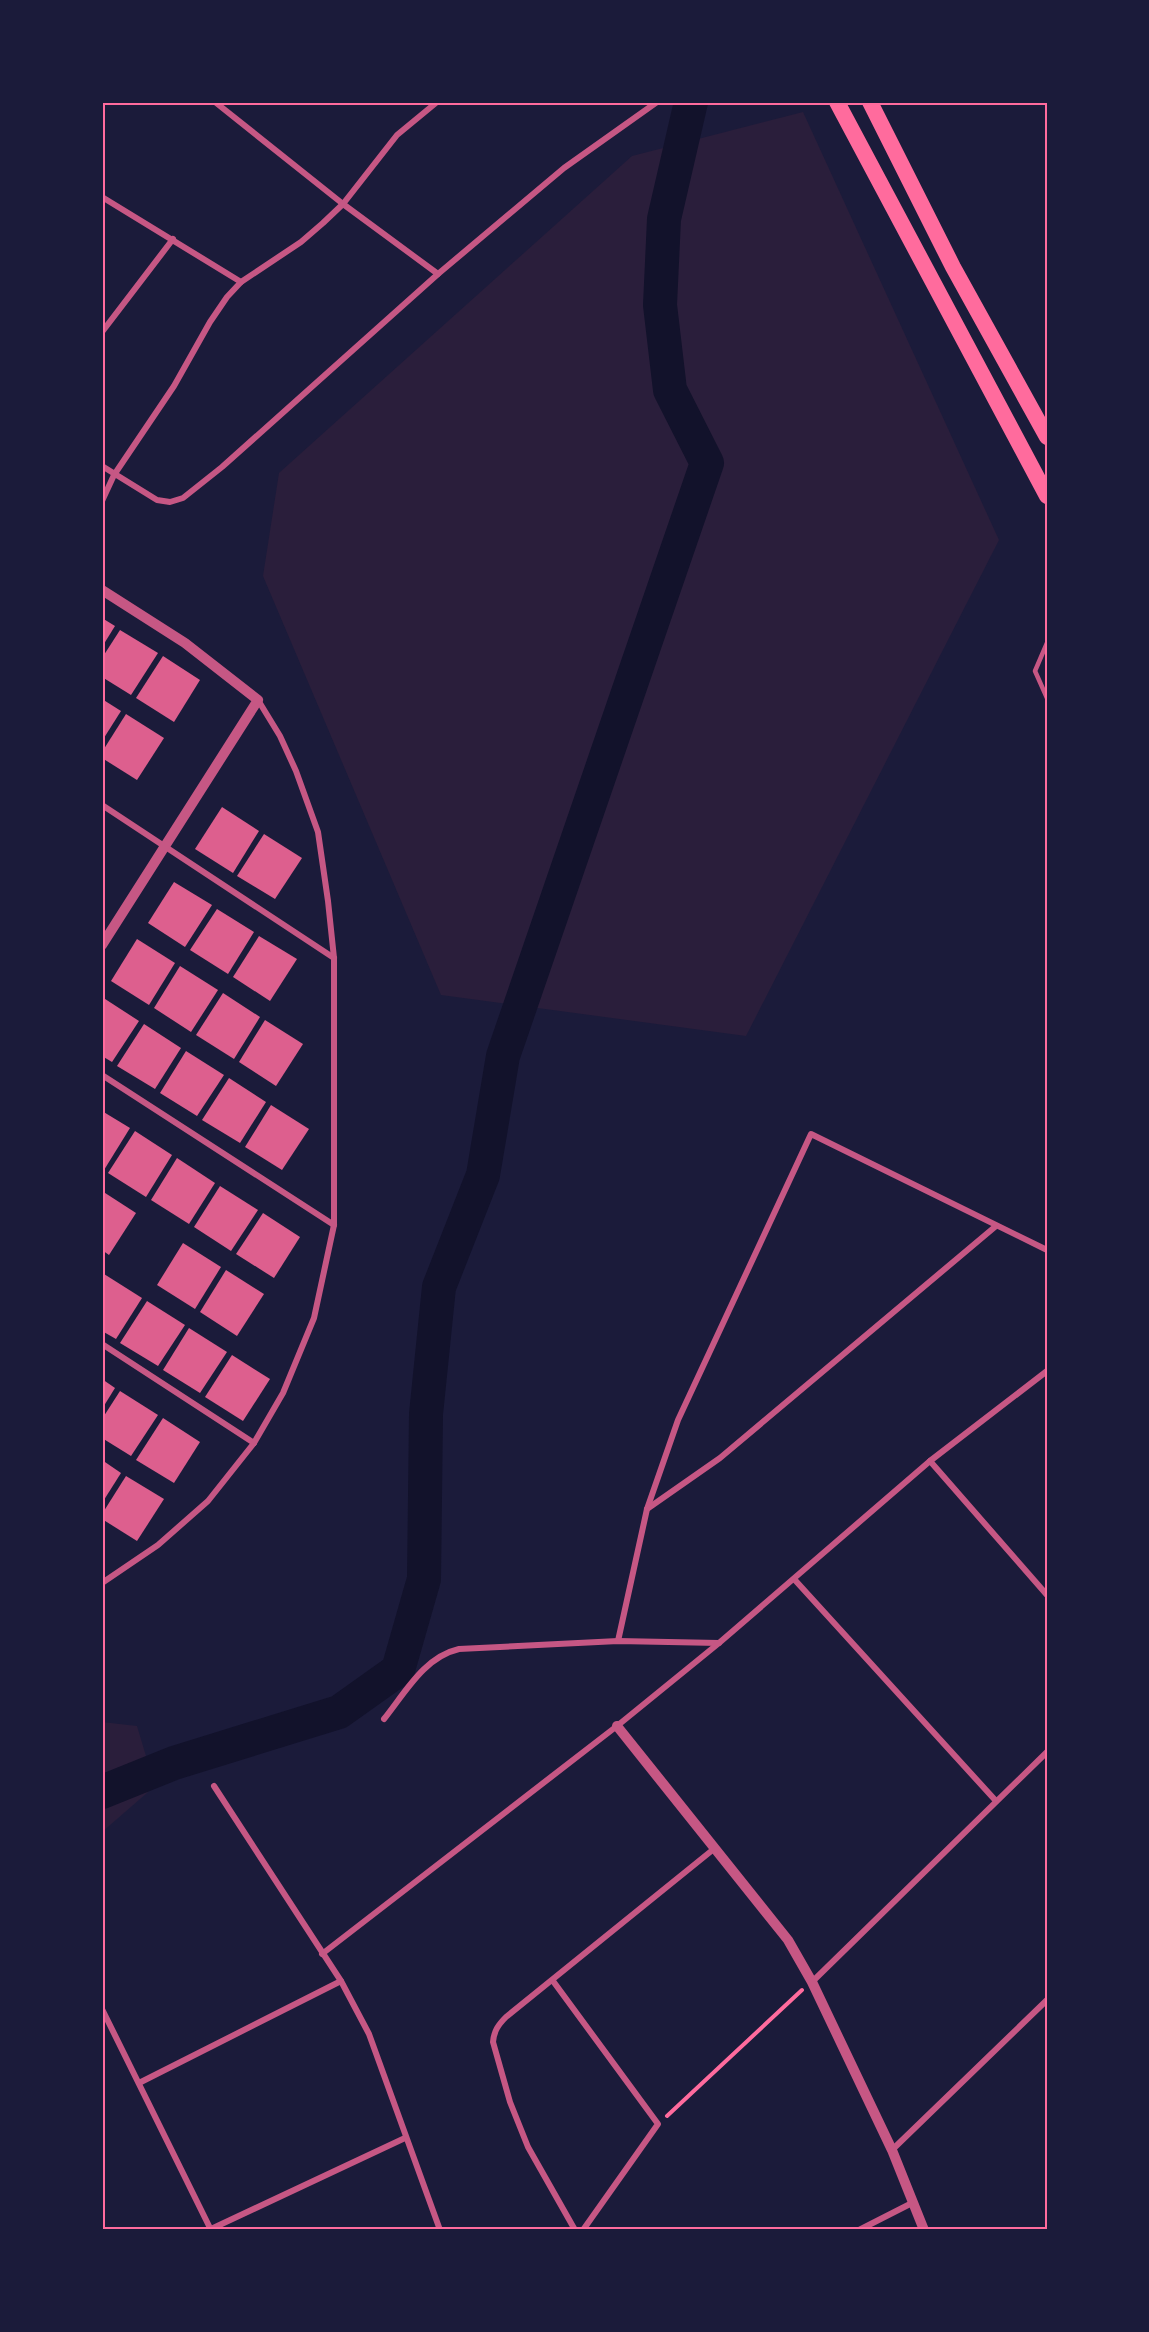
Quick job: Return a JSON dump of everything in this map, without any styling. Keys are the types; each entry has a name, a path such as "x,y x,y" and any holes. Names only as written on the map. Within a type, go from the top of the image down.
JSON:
{"highway":[{"path":"837,102 1047,497"},
{"path":"870,102 953,267 1047,436"}],"street":[{"path":"215,102 343,204 438,274"},
{"path":"102,501 114,475 174,386 210,322 227,297 242,282 300,242 343,204 396,135 427,104 437,102"},
{"path":"102,466 157,500 170,502 183,498 222,467 438,274 564,168 657,102"},
{"path":"102,197 242,282"},
{"path":"102,332 173,239"},
{"path":"102,590 185,643 258,700 280,736 292,762 318,832 333,958 334,1225 314,1318 283,1393 254,1443 208,1501 158,1545 102,1583"},
{"path":"102,945 258,700"},
{"path":"102,806 333,958"},
{"path":"102,1075 334,1225"},
{"path":"618,1641 647,1509 678,1420 811,1134 1047,1250"},
{"path":"647,1509 720,1458 996,1226"},
{"path":"102,1344 254,1443"},
{"path":"322,1954 617,1726 719,1643 930,1461 1047,1371"},
{"path":"930,1461 1047,1595"},
{"path":"794,1579 996,1801"},
{"path":"384,1719 429,1663 446,1652 618,1641 719,1643"},
{"path":"617,1726 788,1940 812,1982 892,2150 924,2230"},
{"path":"812,1982 1047,1752"},
{"path":"214,1786 340,1981 369,2034 440,2230"},
{"path":"575,2230 528,2147 510,2102 493,2042 498,2025 715,1848"},
{"path":"139,2083 340,1981"},
{"path":"553,1981 658,2124 583,2230"},
{"path":"892,2150 1047,2000"},
{"path":"102,2009 211,2230 405,2138"},
{"path":"859,2230 912,2203"}],"lane":[{"path":"1047,643 1035,671 1047,698"}],"path":[{"path":"658,2124 812,1982"}],"shaded area":[{"path":"803,112 999,540 746,1036 441,995 263,576 279,473 632,156"},
{"path":"102,1722 137,1726 155,1786 102,1832"}],"building":[{"path":"102,618 115,626 102,647"},
{"path":"120,630 158,653 131,695 102,677 102,658"},
{"path":"163,656 200,680 174,722 136,698"},
{"path":"102,699 121,711 102,741"},
{"path":"126,714 164,738 137,780 102,758 102,752"},
{"path":"222,807 259,831 233,873 195,849"},
{"path":"264,834 302,858 275,899 237,876"},
{"path":"174,882 212,905 185,947 148,923"},
{"path":"217,909 254,932 228,974 190,950"},
{"path":"259,936 297,959 270,1001 233,977"},
{"path":"137,939 175,963 149,1005 111,981"},
{"path":"180,966 218,990 191,1032 154,1008"},
{"path":"223,993 260,1017 234,1059 196,1035"},
{"path":"102,997 139,1021 112,1062 102,1056"},
{"path":"265,1020 303,1044 276,1086 239,1062"},
{"path":"144,1024 181,1048 155,1089 117,1066"},
{"path":"186,1051 224,1075 197,1116 160,1093"},
{"path":"229,1078 266,1102 240,1143 202,1120"},
{"path":"271,1105 309,1129 282,1170 245,1147"},
{"path":"102,1111 130,1128 104,1170 102,1169"},
{"path":"135,1131 172,1155 146,1197 108,1173"},
{"path":"177,1158 215,1183 189,1224 151,1200"},
{"path":"220,1186 258,1210 231,1251 194,1227"},
{"path":"102,1191 136,1213 109,1255 102,1250"},
{"path":"263,1213 300,1237 274,1278 236,1254"},
{"path":"183,1243 221,1267 195,1309 157,1285"},
{"path":"226,1270 264,1294 237,1336 200,1312"},
{"path":"104,1274 142,1298 116,1339 102,1331 102,1278"},
{"path":"147,1301 185,1325 158,1366 120,1343"},
{"path":"189,1328 227,1352 200,1393 163,1370"},
{"path":"232,1355 270,1379 243,1421 205,1397"},
{"path":"102,1379 115,1388 102,1409"},
{"path":"120,1391 158,1415 131,1456 102,1438 102,1419"},
{"path":"163,1418 200,1442 174,1483 136,1460"},
{"path":"102,1460 121,1473 102,1503"},
{"path":"126,1476 164,1499 137,1541 102,1519 102,1514"}],"waterway":[{"path":"102,1792 174,1763 339,1712 398,1670 424,1579 426,1414 439,1287 483,1175 503,1056 707,463 670,390 660,305 664,219 691,102"}]}
